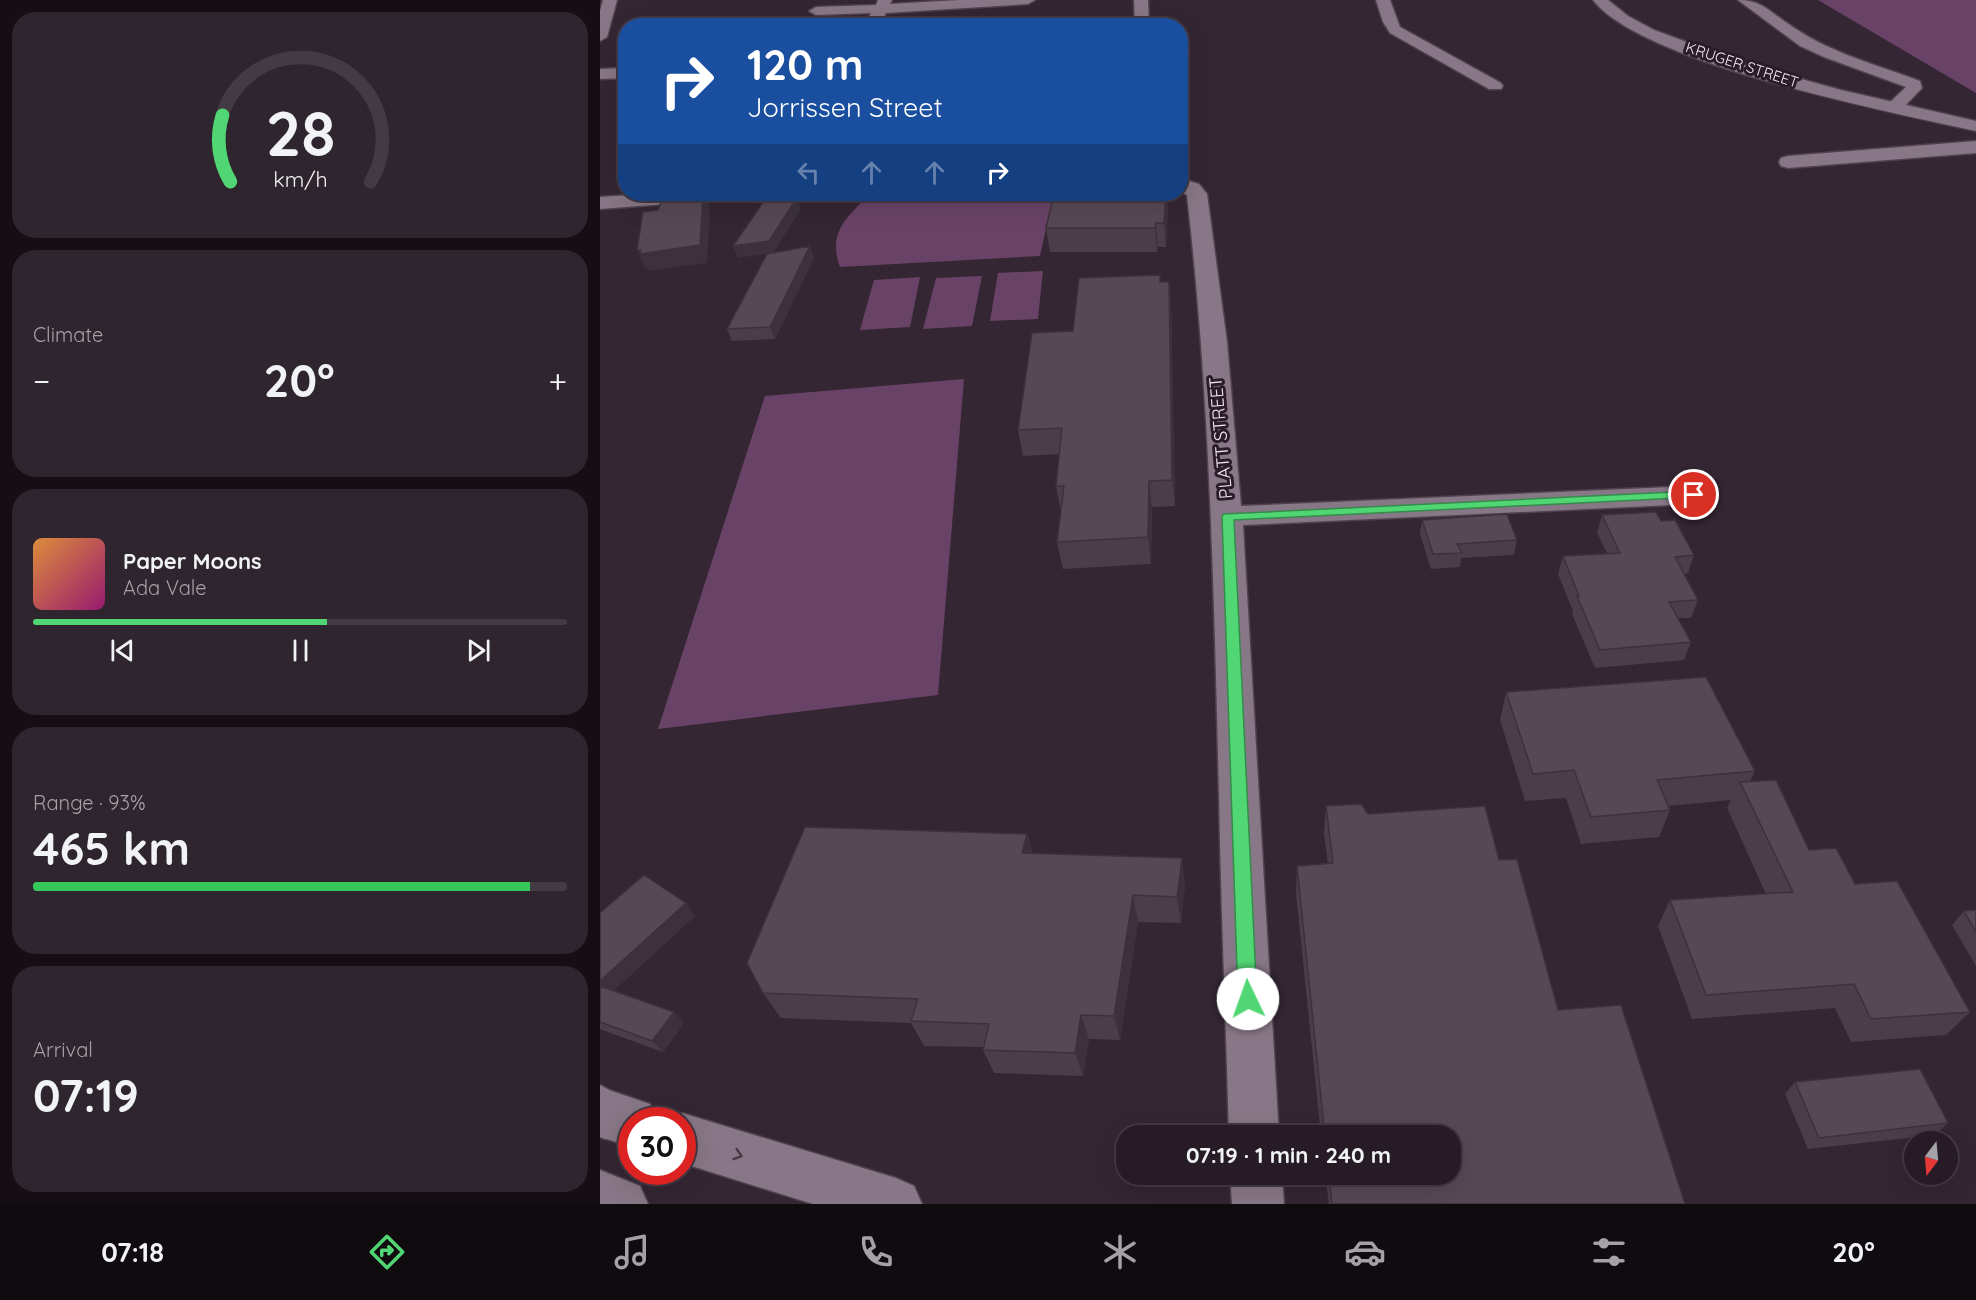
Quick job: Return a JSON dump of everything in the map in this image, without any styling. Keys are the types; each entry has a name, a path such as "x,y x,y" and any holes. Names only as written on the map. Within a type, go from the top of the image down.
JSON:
{"street":[{"path":"600,37 610,0"},
{"path":"817,10 883,4 1028,0"},
{"path":"1142,0 1142,18"},
{"path":"1383,0 1395,30 1495,86"},
{"name":"KRUGER STREET","path":"1600,0 1623,19 1690,50 1801,85 1976,126"},
{"path":"1745,0 1805,44 1914,84 1914,88 1894,106"},
{"path":"875,18 883,4"},
{"path":"600,74 618,73"},
{"path":"1788,162 1976,147"},
{"name":"PLATT STREET","path":"1188,187 1197,194 1202,227 1228,516 1238,805 1253,1125"},
{"path":"600,203 626,201"},
{"path":"1228,516 1694,495"},
{"path":"696,1142 896,1204"},
{"path":"1257,1185 1258,1204"},
{"path":"600,1196 622,1204"}],"shaded area":[{"path":"1818,0 1976,0 1976,93"},
{"path":"863,201 1052,201 1040,256 840,267 836,247 837,238 849,215"},
{"path":"1043,271 1038,319 990,321 998,273"},
{"path":"982,276 972,326 923,329 936,278"},
{"path":"920,277 910,327 860,330 874,280"},
{"path":"964,379 938,695 658,729 765,396"}],"building":[{"path":"661,201 703,201 700,245 640,254 641,250 637,250 643,212 658,210"},
{"path":"764,201 795,201 769,241 733,246"},
{"path":"1052,201 1166,201 1164,223 1156,223 1155,228 1046,228"},
{"path":"810,246 770,327 727,329 767,254"},
{"path":"1160,275 1160,282 1169,282 1172,480 1149,481 1148,537 1057,542 1064,486 1056,486 1062,428 1018,430 1032,333 1073,331 1079,278"},
{"path":"1656,512 1661,521 1675,520 1694,555 1675,557 1698,600 1669,602 1691,642 1600,650 1563,556 1620,553 1602,515"},
{"path":"1507,514 1517,540 1457,544 1462,553 1433,554 1422,520"},
{"path":"1706,677 1755,771 1657,780 1670,810 1591,817 1574,770 1533,774 1506,692"},
{"path":"1776,780 1809,850 1836,848 1855,884 1897,881 1970,1012 1871,1019 1854,984 1706,995 1670,900 1793,892 1740,782"},
{"path":"1361,804 1368,814 1485,806 1499,860 1517,859 1558,1010 1621,1005 1685,1204 1332,1204 1330,1185 1461,1185 1461,1125 1324,1125 1297,866 1333,863 1326,806"},
{"path":"805,827 1027,834 1022,853 1182,858 1177,897 1133,895 1114,1016 1081,1015 1075,1053 983,1050 989,1024 911,1021 918,999 763,993 747,963"},
{"path":"644,875 686,903 600,981 600,913"},
{"path":"1976,910 1976,932 1964,911"},
{"path":"600,986 674,1012 652,1041 600,1022"},
{"path":"1920,1069 1948,1123 1819,1138 1795,1082"}],"route":[{"path":"1248,999 1228,516 1694,495"}]}
